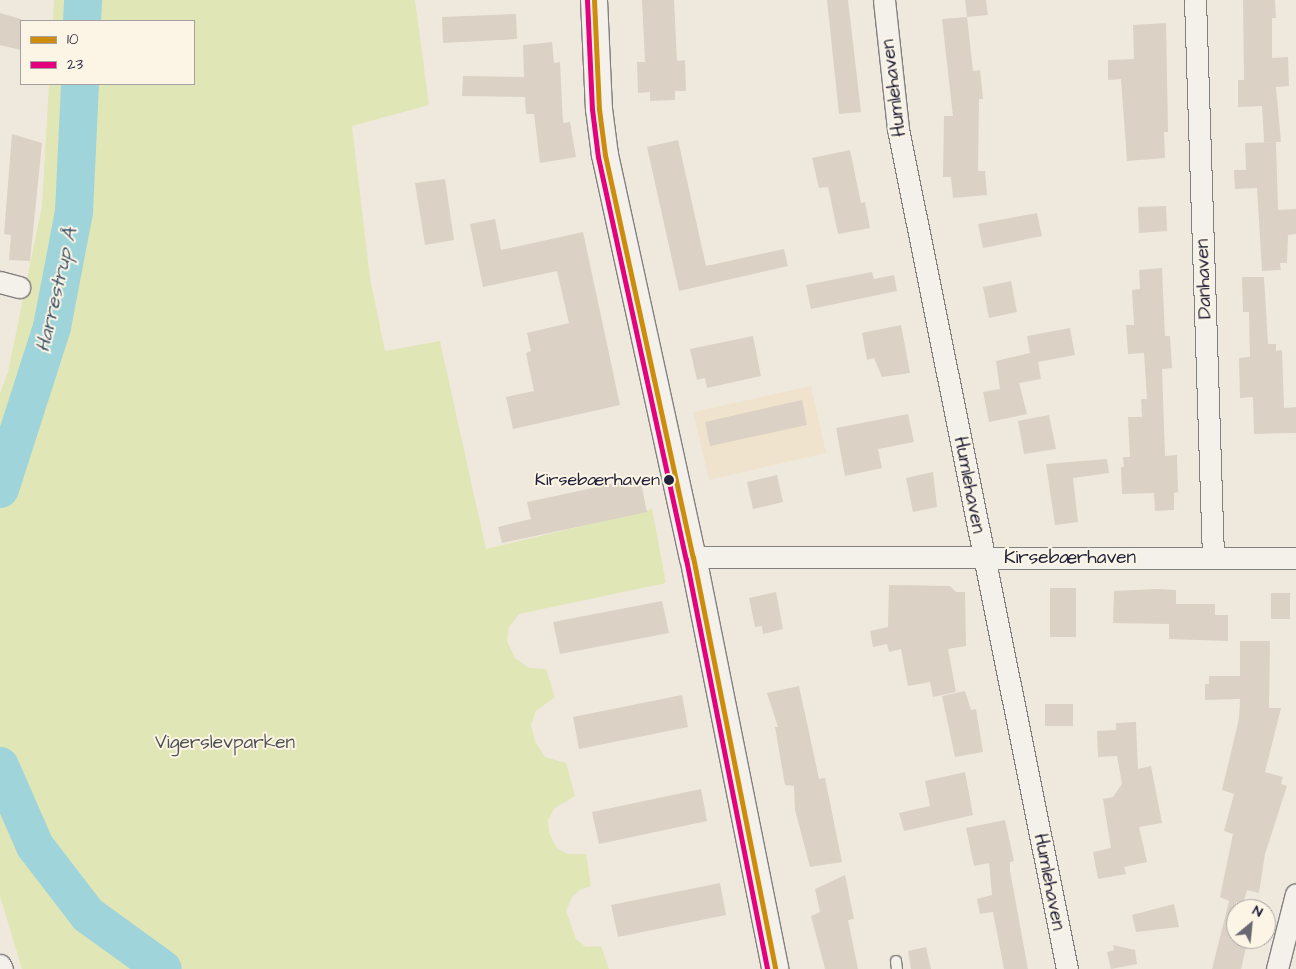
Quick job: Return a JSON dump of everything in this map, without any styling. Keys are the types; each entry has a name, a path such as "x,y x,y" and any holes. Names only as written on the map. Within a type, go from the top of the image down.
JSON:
{"street":[{"path":"594,0 605,155 693,557 775,969"},
{"name":"Humlehaven","path":"884,0 898,129 1067,969"},
{"name":"Danhaven","path":"1194,0 1213,558"},
{"name":"Kirsebærhaven","path":"693,557 1296,558"},
{"path":"1277,969 1296,894"},
{"path":"0,965 2,969"}],"shaded area":[{"path":"811,386 826,453 709,480 693,412"}],"green space":[{"name":"Vigerslevparken","path":"54,0 415,0 429,105 352,126 370,278 385,351 440,341 486,549 652,509 666,583 519,614 509,627 507,641 515,658 529,668 546,669 555,697 536,711 531,725 535,741 545,757 566,763 575,796 555,808 548,820 549,833 557,848 567,854 586,854 591,886 580,890 572,897 566,911 576,939 586,947 601,946 609,969 22,969 0,896 0,393 8,372 42,206 49,85 195,85 195,20 53,20"}],"building":[{"path":"642,0 674,0 677,61 685,60 686,91 675,91 675,100 650,101 650,92 638,93 637,62 645,62"},
{"path":"827,0 848,0 861,112 839,114"},
{"path":"965,0 986,0 988,15 967,17"},
{"path":"1243,0 1275,0 1276,18 1272,18 1272,58 1288,57 1289,86 1276,87 1281,142 1276,142 1278,210 1296,209 1296,234 1288,235 1287,263 1280,263 1281,270 1262,271 1257,188 1235,189 1234,170 1246,170 1245,143 1274,142 1264,142 1262,106 1238,107 1238,80 1244,80"},
{"path":"0,13 21,19 20,50 0,45"},
{"path":"516,14 517,39 443,43 442,17"},
{"path":"967,17 973,71 980,70 983,99 979,99 978,171 985,171 987,195 953,198 951,177 943,177 944,116 953,116 942,19"},
{"path":"1166,23 1168,132 1164,132 1165,158 1127,161 1121,79 1108,80 1108,60 1134,59 1133,25"},
{"path":"552,42 554,63 560,62 563,123 570,122 576,157 540,163 534,114 526,114 525,97 462,96 463,76 524,77 523,45"},
{"path":"12,134 42,143 30,261 9,260 11,235 4,234"},
{"path":"678,140 706,266 784,249 788,266 679,291 647,147"},
{"path":"850,150 861,203 865,202 870,228 838,234 828,187 819,188 812,158"},
{"path":"445,179 454,240 425,245 415,183"},
{"path":"1166,206 1167,231 1139,233 1138,207"},
{"path":"1037,213 1042,236 983,248 978,224"},
{"path":"495,219 501,250 583,232 620,405 513,429 506,397 534,391 526,353 531,351 527,333 569,323 557,271 483,287 470,224"},
{"path":"1162,268 1165,336 1170,336 1172,368 1162,369 1165,456 1177,455 1178,492 1174,493 1174,510 1155,511 1154,493 1122,494 1121,467 1124,467 1123,457 1130,457 1128,417 1142,417 1141,399 1147,399 1144,353 1128,354 1126,325 1134,325 1132,290 1140,289 1139,270"},
{"path":"872,272 874,279 894,275 897,291 811,309 806,285"},
{"path":"1242,277 1264,277 1268,344 1276,344 1276,351 1282,350 1284,408 1296,407 1296,433 1254,434 1253,397 1240,398 1239,358 1250,357 1249,312 1243,312"},
{"path":"1011,281 1017,312 989,318 983,287"},
{"path":"901,325 910,373 882,377 874,358 867,360 862,333"},
{"path":"1070,328 1075,355 1038,362 1041,379 1019,383 1027,414 989,422 983,392 1000,389 996,361 1030,353 1027,336"},
{"path":"753,336 761,376 707,388 705,378 697,380 690,349"},
{"path":"802,400 807,425 710,446 705,422"},
{"path":"908,414 914,442 878,449 882,468 845,476 836,428"},
{"path":"1049,415 1056,449 1024,454 1018,421"},
{"path":"1107,459 1109,473 1073,478 1078,522 1055,525 1046,464"},
{"path":"933,472 937,507 913,512 906,478"},
{"path":"777,475 783,502 753,509 747,482"},
{"path":"640,478 647,512 502,543 498,527 531,519 527,502"},
{"path":"889,585 950,586 956,592 965,592 966,646 948,649 956,692 933,697 930,682 908,686 901,649 889,652 887,644 873,647 870,631 888,627"},
{"path":"1050,588 1076,588 1076,637 1050,637"},
{"path":"1176,590 1176,604 1215,604 1215,615 1228,615 1228,641 1169,639 1169,624 1113,623 1114,591"},
{"path":"776,592 783,629 763,634 762,626 755,627 749,598"},
{"path":"1271,593 1290,593 1290,619 1271,619"},
{"path":"662,601 669,633 560,654 553,622"},
{"path":"1240,641 1270,641 1269,708 1281,708 1265,772 1283,777 1281,784 1287,786 1265,854 1259,893 1247,890 1244,899 1226,900 1220,897 1233,834 1224,831 1234,794 1222,790 1239,719 1240,699 1205,700 1205,684 1209,684 1209,676 1240,676"},
{"path":"799,686 819,779 825,778 842,862 810,867 795,810 794,786 785,785 775,727 778,727 767,693"},
{"path":"965,691 971,710 976,709 983,752 955,757 942,696"},
{"path":"682,695 688,727 579,749 573,717"},
{"path":"1045,704 1073,704 1073,726 1045,726"},
{"path":"1136,722 1138,769 1151,766 1162,823 1139,827 1147,862 1124,867 1126,874 1098,879 1093,852 1111,848 1103,799 1113,797 1122,784 1117,756 1098,757 1097,731 1116,730 1116,723"},
{"path":"965,772 973,815 904,831 899,813 930,806 925,781"},
{"path":"701,789 707,821 599,844 592,812"},
{"path":"1005,820 1014,861 1010,862 1010,871 1028,969 1004,969 993,912 980,914 977,899 992,895 989,863 974,866 966,828"},
{"path":"845,875 854,919 848,920 858,969 825,969 811,916 820,912 815,889"},
{"path":"720,883 726,915 618,937 611,905"},
{"path":"1174,904 1179,927 1136,932 1132,915"},
{"path":"1226,913 1226,949 1246,949 1241,969 1212,969"},
{"path":"1113,945 1135,950 1137,964 1111,969 1107,952 1114,950"},
{"path":"926,947 931,969 911,969 908,951"}],"waterway":[{"name":"Harrestrup Å","path":"82,20 83,0"},
{"name":"Harrestrup Å","path":"0,489 52,327 74,212 80,85"},
{"name":"Harrestrup Å","path":"0,766 35,846 88,915 163,969"}],"transit line":[{"name":"23","path":"587,0 592,109 598,157 686,559 767,969"},
{"name":"10","path":"594,0 599,109 605,155 693,557 775,969"}],"place":[{"name":"Kirsebærhaven","path":"669,480"}]}
